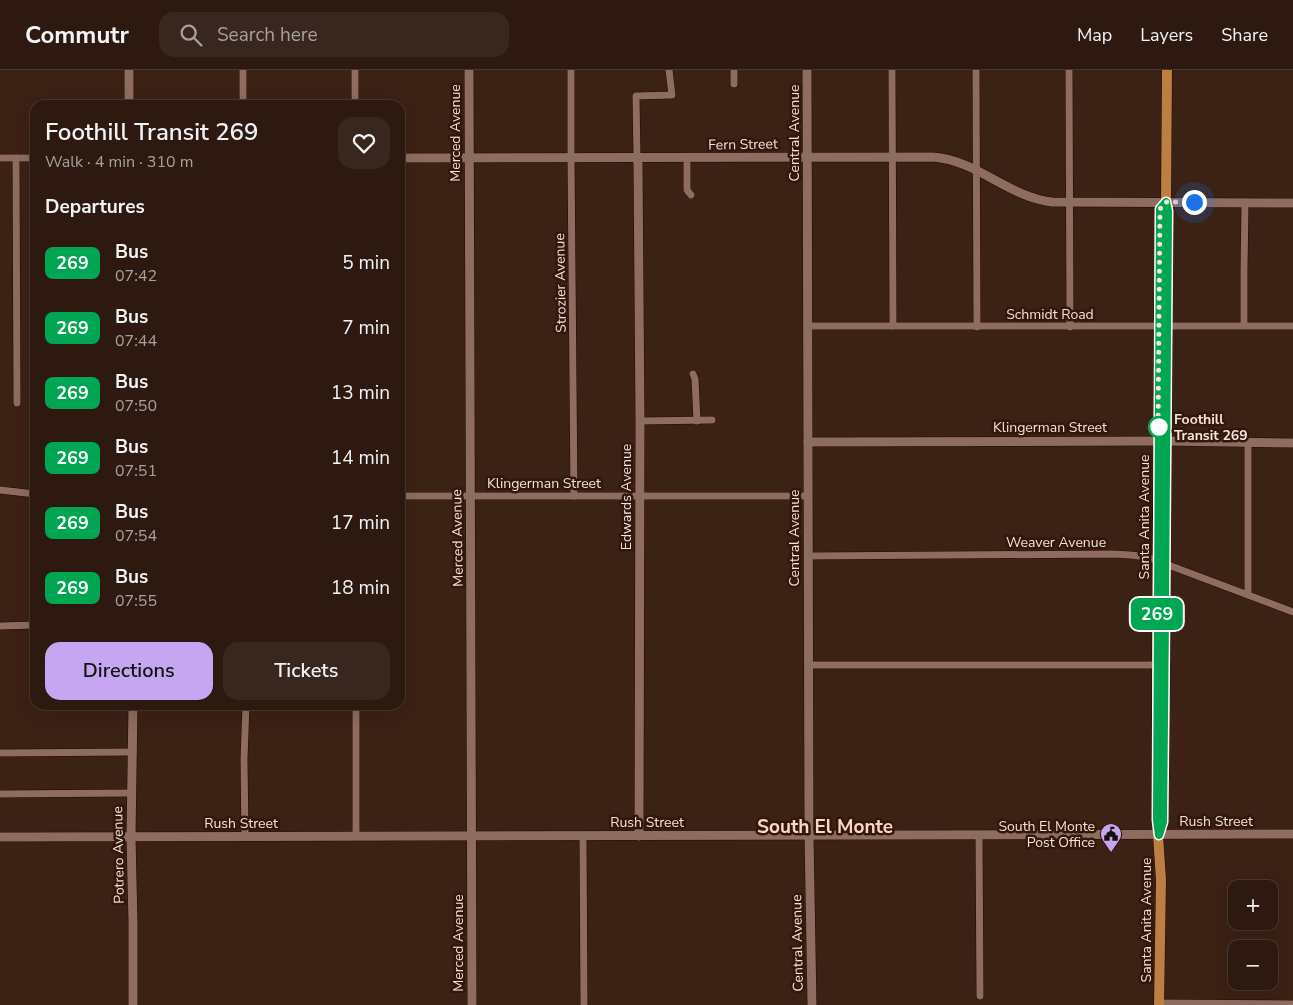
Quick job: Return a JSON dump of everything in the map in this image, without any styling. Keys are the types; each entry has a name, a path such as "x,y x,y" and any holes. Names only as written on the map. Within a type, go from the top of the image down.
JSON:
{"main road":[{"name":"Santa Anita Avenue","path":"1159,1004 1161,880 1157,820 1161,665 1163,326 1160,209 1166,202 1167,70"}],"street":[{"path":"129,70 129,100"},
{"path":"242,70 243,100"},
{"path":"355,70 355,100"},
{"name":"Merced Avenue","path":"469,70 472,1005"},
{"name":"Strozier Avenue","path":"572,70 574,496"},
{"path":"637,158 636,96 672,95 669,70"},
{"path":"734,70 734,84"},
{"name":"Central Avenue","path":"807,70 809,835 812,1005"},
{"path":"892,70 892,326"},
{"path":"976,70 977,327"},
{"path":"1069,70 1070,327"},
{"path":"0,158 30,158"},
{"path":"16,158 17,403"},
{"name":"Fern Street","path":"405,158 948,158 977,170 1030,198 1052,202 1293,203"},
{"name":"Edwards Avenue","path":"637,158 640,421 639,836"},
{"path":"687,158 687,190 691,195"},
{"path":"1244,325 1245,203"},
{"name":"Schmidt Road","path":"807,326 1293,326"},
{"path":"693,374 696,379 698,421"},
{"path":"640,421 712,420"},
{"name":"Klingerman Street","path":"808,442 1162,441 1293,443"},
{"path":"1248,442 1248,595"},
{"path":"0,490 30,493"},
{"name":"Klingerman Street","path":"405,496 808,496"},
{"name":"Weaver Avenue","path":"808,556 1112,554 1144,556 1293,612"},
{"path":"0,626 30,625"},
{"path":"809,665 1161,665"},
{"name":"Potrero Avenue","path":"133,710 131,836 133,1005"},
{"path":"245,836 246,710"},
{"path":"356,710 356,836"},
{"path":"0,753 133,752"},
{"path":"0,794 132,793"},
{"name":"Rush Street","path":"0,838 131,836 1293,834"},
{"path":"978,835 980,996"},
{"path":"583,836 584,1005"},
{"path":"1159,1004 1293,1004"}],"bus line":[{"name":"269","path":"1165,600 1168,211 1166,202 1160,209 1157,665 1157,820 1159,835 1163,822 1164,793 1165,618"}],"place":[{"name":"Foothill Transit 269","path":"1159,427"},
{"name":"South El Monte Post Office","path":"1111,853"}],"district":[{"name":"South El Monte","path":"825,826"}],"route":[{"path":"1159,427 1158,430 1160,209 1166,202 1194,202"}]}
